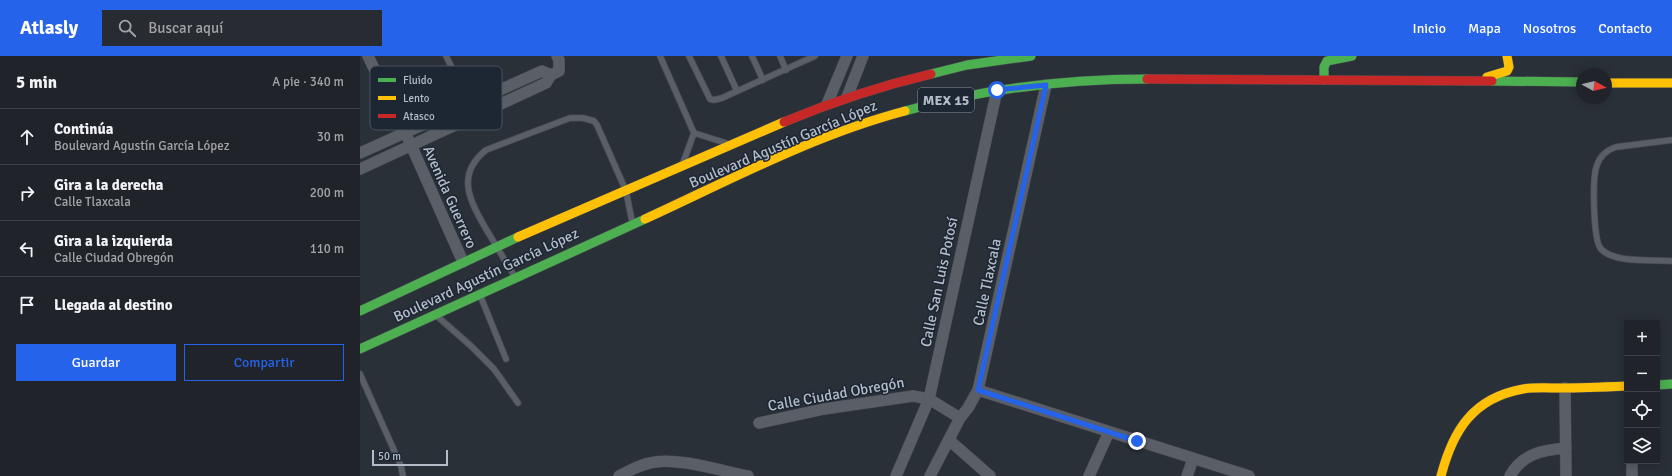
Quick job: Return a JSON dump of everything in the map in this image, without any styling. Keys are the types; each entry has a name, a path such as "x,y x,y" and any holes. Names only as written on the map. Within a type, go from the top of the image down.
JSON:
{"main road":[{"name":"Boulevard Agustín García López","path":"360,311 496,247 827,104 904,80 953,68 1031,56"},
{"path":"1324,80 1324,67 1327,61 1352,56"},
{"path":"1463,81 1505,73 1508,67 1506,56"},
{"name":"Boulevard Agustín García López","path":"360,349 788,153 870,120 928,104 997,90 1137,79 1576,82"},
{"path":"1612,83 1672,83"},
{"path":"1660,385 1672,384"},
{"path":"1442,476 1450,442 1458,428 1484,403 1501,394 1523,389 1624,386"}],"street":[{"name":"Avenida Guerrero","path":"368,56 373,66"},
{"path":"502,103 546,83 551,75 559,71 559,60 557,56"},
{"path":"827,104 847,56"},
{"path":"848,97 863,56"},
{"path":"502,89 542,71 551,75"},
{"name":"Calle Tlaxcala","path":"930,476 960,418 978,390 1046,85"},
{"name":"Calle San Luis Potosí","path":"896,476 929,399 997,90"},
{"path":"360,153 408,130"},
{"path":"360,169 444,130"},
{"name":"Avenida Guerrero","path":"404,132 463,262"},
{"path":"1565,388 1566,476"},
{"path":"978,390 1249,476"},
{"name":"Calle Ciudad Obregón","path":"759,423 824,409 913,396 929,399 960,418"},
{"path":"1089,476 1109,432"},
{"path":"949,440 990,476"},
{"path":"1510,476 1521,461 1530,455 1547,450 1566,448"},
{"path":"1188,476 1193,459"},
{"path":"619,476 650,462 662,461 693,465 748,476"},
{"path":"1632,464 1632,476"}],"lane":[{"path":"446,56 451,66"},
{"path":"660,56 694,133 681,167"},
{"path":"689,56 710,99 717,100 812,57"},
{"path":"721,56 737,92"},
{"path":"752,56 763,80"},
{"path":"780,56 786,70"},
{"path":"515,277 474,208 468,187 471,167 476,159 486,150 570,118 583,118 594,121 600,131 626,191 633,224"},
{"path":"694,133 731,145"},
{"path":"1672,140 1616,147 1603,155 1597,164 1594,173 1597,241 1601,249 1615,257 1672,261"},
{"path":"480,293 506,359"},
{"path":"435,314 494,369 518,403"},
{"path":"360,374 403,476"}],"traffic: fast":[{"path":"931,74 967,65 1031,56"},
{"path":"1324,80 1324,67 1327,61 1352,56"},
{"path":"905,111 934,103 994,91 1055,83 1117,79 1147,79"},
{"path":"1492,81 1576,82"},
{"path":"360,349 645,219"},
{"path":"360,311 518,237"},
{"path":"1660,385 1672,384"}],"traffic: slow":[{"path":"1487,77 1507,71 1509,67 1507,56"},
{"path":"1612,83 1672,83"},
{"path":"645,219 805,145 871,121 905,111"},
{"path":"518,237 784,122"},
{"path":"1441,476 1446,459 1459,431 1478,408 1491,400 1506,393 1528,388 1624,386"}],"traffic: jam":[{"path":"784,122 856,95 931,74"},
{"path":"1147,79 1492,81"}],"route":[{"path":"997,90 1046,85 978,390 1137,441"}]}
